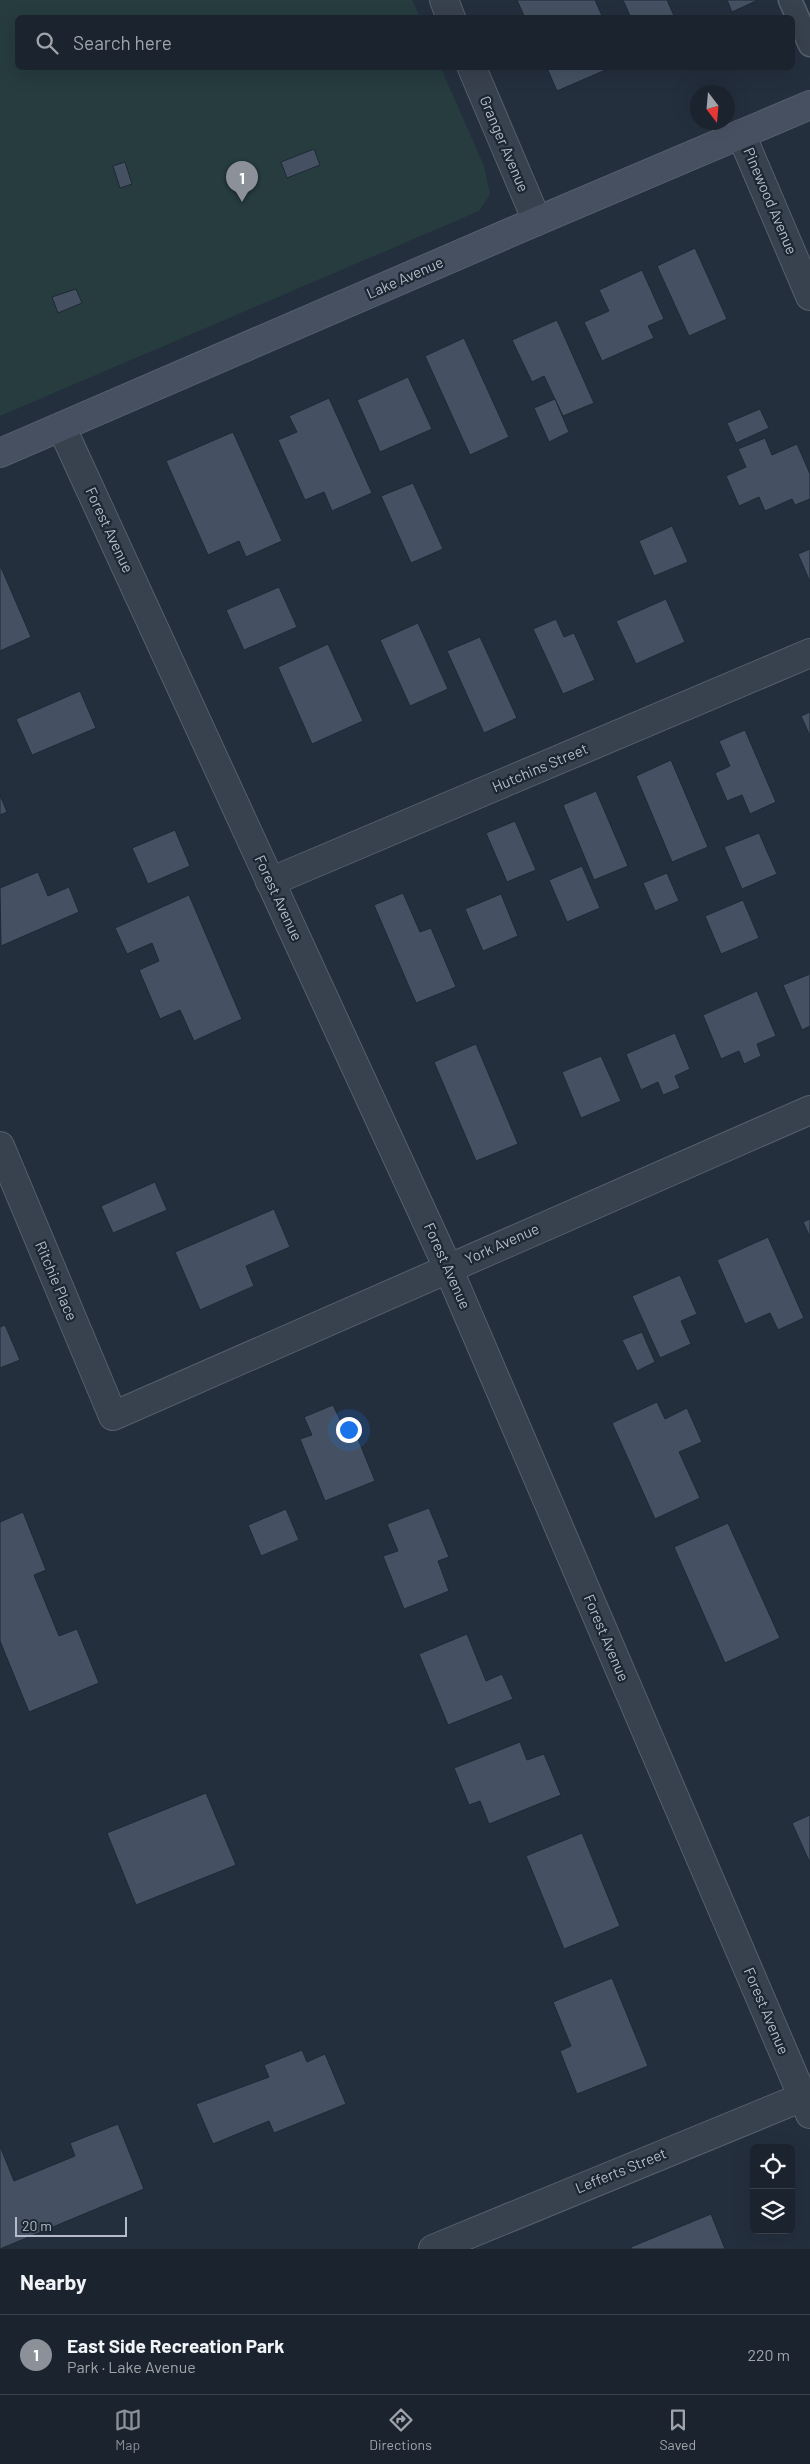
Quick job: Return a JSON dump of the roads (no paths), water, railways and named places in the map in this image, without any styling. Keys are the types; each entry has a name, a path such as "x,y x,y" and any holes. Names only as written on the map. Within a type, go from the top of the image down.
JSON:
{"main road":[{"name":"Lake Avenue","path":"0,453 62,428 537,220 810,105"}],"street":[{"path":"444,0 450,15"},
{"name":"Granger Avenue","path":"473,70 537,220"},
{"name":"Pinewood Avenue","path":"741,134 810,296"},
{"name":"Forest Avenue","path":"62,428 448,1268 808,2102"},
{"name":"Hutchins Street","path":"270,882 810,653"},
{"name":"York Avenue","path":"113,1416 810,1110"},
{"name":"Ritchie Place","path":"0,1146 113,1416"},
{"name":"Lefferts Street","path":"433,2249 808,2102"}],"lane":[{"path":"790,0 810,45"}],"place":[{"name":"East Side Recreation Park","path":"242,202"}]}
